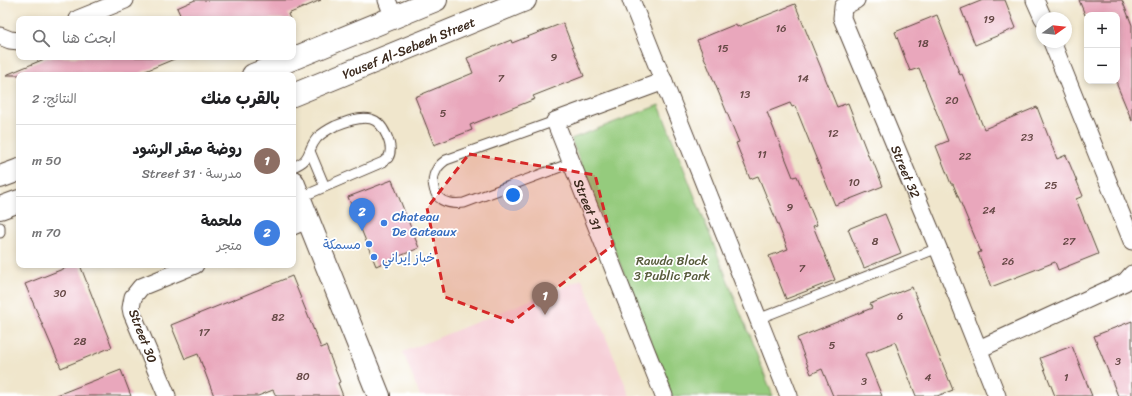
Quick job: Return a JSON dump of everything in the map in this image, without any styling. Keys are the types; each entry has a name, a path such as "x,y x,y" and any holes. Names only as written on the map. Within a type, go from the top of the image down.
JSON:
{"street":[{"path":"85,16 125,0"},
{"path":"296,54 391,9 436,0"},
{"name":"Yousef Al-Sebeeh Street","path":"296,94 525,0"},
{"path":"631,0 789,396"},
{"name":"Street 32","path":"856,0 843,7 842,18 938,248 997,396"},
{"path":"1036,0 1041,12"},
{"path":"0,36 16,41"},
{"path":"1054,48 1132,241"},
{"path":"259,72 284,60"},
{"path":"555,121 664,81"},
{"name":"Street 31","path":"555,121 664,396"},
{"path":"0,177 16,171"},
{"path":"296,190 300,223 379,396"},
{"path":"0,208 16,202"},
{"name":"Street 30","path":"167,396 131,308 133,297 141,287 188,268"},
{"path":"979,349 1125,282 1132,274"}],"lane":[{"path":"296,166 307,159 318,137 336,126 360,119 373,120 384,129 389,145 389,153 388,158 383,162 325,186 296,190"},
{"path":"555,121 446,160 440,164 435,172 433,185 435,191 442,200 451,203 464,203 571,163"},
{"path":"310,151 325,186"},
{"path":"0,227 0,233"},
{"path":"758,319 938,248"}],"highlighted area":[{"path":"469,154 595,175 613,245 512,322 445,297 427,208"}],"shaded area":[{"path":"582,279 630,396 420,396 403,352"}],"green space":[{"name":"Rawda Block 3 Public Park","path":"659,105 773,396 672,396 571,139"}],"building":[{"path":"195,0 321,0 288,14 289,16 181,16 177,8"},
{"path":"983,0 1005,0 1016,28 975,45 961,9"},
{"path":"1079,0 1122,0 1132,25 1132,121 1117,85 1120,84 1120,12 1084,12"},
{"path":"795,4 837,107 848,103 870,160 872,159 883,186 835,205 795,106 792,107 790,103 767,112 793,177 797,176 817,225 813,226 835,280 786,299 769,256 788,249 758,176 750,179 736,143 739,142 697,40 736,24 737,27"},
{"path":"937,15 960,75 962,74 984,129 1037,107 1057,159 1066,155 1083,196 1076,199 1098,254 1058,270 1055,262 991,287 978,253 981,252 936,146 948,141 919,68 910,71 895,32"},
{"path":"563,23 584,76 533,96 535,99 470,125 472,130 434,145 415,97 473,73 467,58 511,40 512,43"},
{"path":"42,60 172,60 143,72 16,72 16,75 6,75"},
{"name":"Chateau De Gateaux","path":"392,180 419,248 376,266 348,197"},
{"path":"885,214 901,253 864,268 848,229"},
{"path":"65,268 81,268 112,347 61,368 25,284"},
{"path":"292,276 321,348 326,346 340,382 338,383 343,396 276,396 273,390 258,396 214,396 198,354 185,359 171,325"},
{"path":"912,287 953,390 937,396 916,396 895,342 865,354 882,396 833,396 822,369 811,374 797,338 872,308 870,304"},
{"path":"1132,321 1132,396 1118,396 1094,336"},
{"path":"1072,346 1092,396 1055,396 1040,358"},
{"path":"121,370 131,396 57,396 57,395"}],"place":[{"name":"Chateau De Gateaux","path":"384,223"},
{"name":"ملحمة","path":"362,231"},
{"name":"مسمكة","path":"369,244"},
{"name":"خباز إيراني","path":"374,257"},
{"name":"روضة صقر الرشود","path":"545,315"}]}
